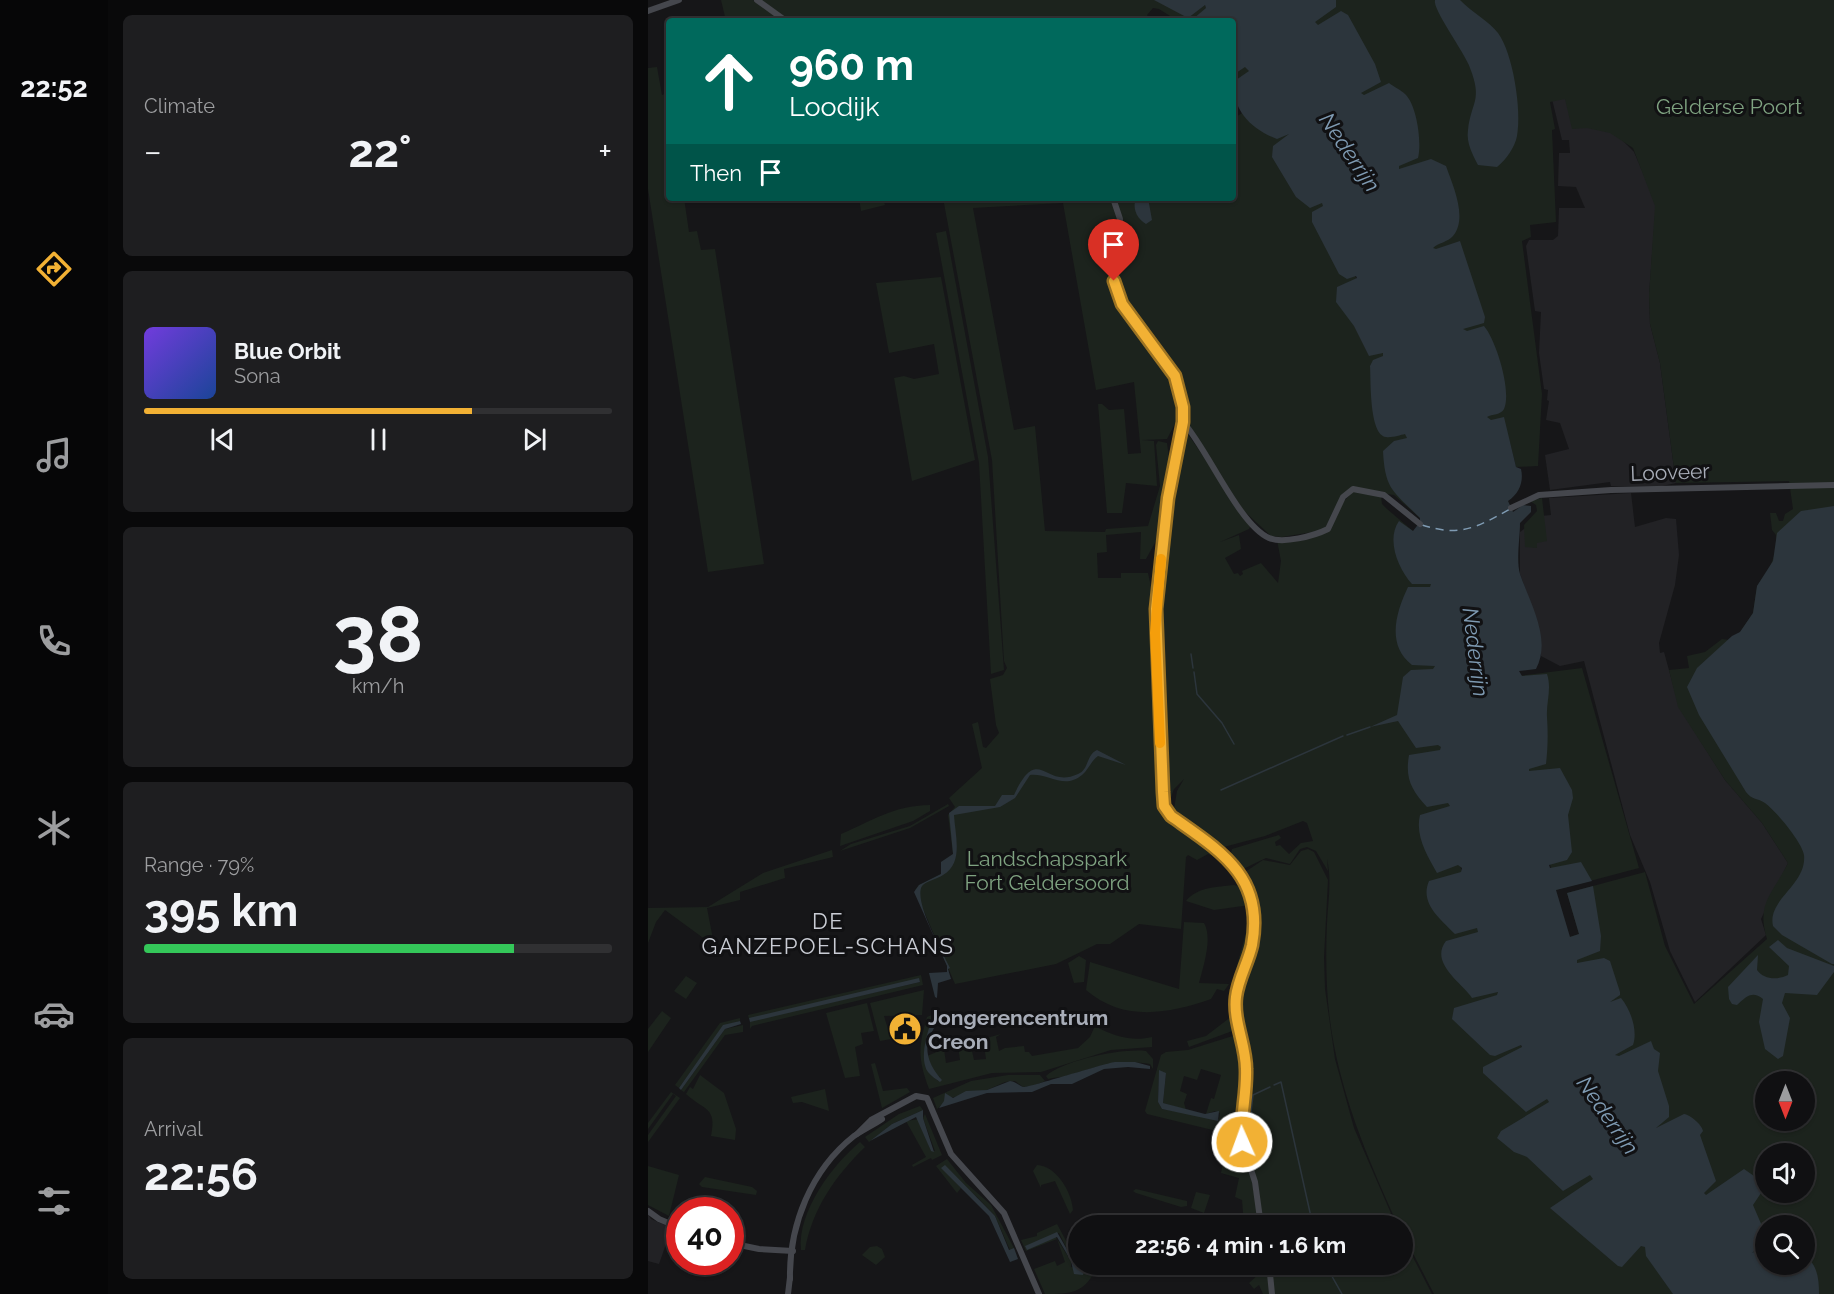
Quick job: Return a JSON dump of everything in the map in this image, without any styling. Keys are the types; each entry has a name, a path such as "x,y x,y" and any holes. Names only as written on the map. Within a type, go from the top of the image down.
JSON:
{"street":[{"path":"648,11 680,0"},
{"path":"758,0 782,18"},
{"path":"1114,201 1120,219 1115,288 1122,304 1175,376 1181,395 1183,422 1168,498 1156,609 1164,806 1171,816 1230,860 1238,870 1251,902 1252,940 1236,1003 1246,1066 1241,1106 1242,1142 1255,1182 1260,1215"},
{"path":"1183,422 1240,509 1265,536 1275,539 1328,529 1343,497 1353,489 1384,495 1420,524"},
{"name":"Looveer","path":"1510,508 1539,495 1611,490 1834,485"},
{"path":"788,1293 797,1226 804,1203 820,1175 857,1134 904,1104 922,1098 928,1099 951,1154 1004,1213 1039,1294"},
{"path":"648,1210 659,1220 666,1223"},
{"path":"744,1246 759,1249 792,1250"},
{"path":"1270,1275 1272,1294"}],"shaded area":[{"path":"1566,96 1609,127 1634,152 1656,203 1649,295 1650,324 1660,363 1676,483 1662,486 1611,486 1610,482 1550,490 1545,455 1569,449 1560,423 1546,420 1548,390 1544,389 1539,353 1541,312 1535,311 1526,246 1529,240 1553,240 1558,236 1559,208 1585,208 1576,187 1558,186 1559,153 1570,153 1569,140 1562,140 1552,99"},
{"path":"1631,493 1635,527 1666,518 1676,519 1679,555 1675,585 1659,643 1660,653 1664,652 1679,707 1725,780 1762,823 1788,863 1761,919 1766,935 1695,1002 1670,951 1650,882 1630,835 1584,661 1560,666 1541,656 1539,627 1520,574 1520,532 1541,516 1551,515 1549,498"},
{"path":"648,1214 651,1219 666,1225 666,1244 659,1264 648,1261"}],"green space":[{"path":"721,0 753,0 779,18 725,18"},
{"path":"759,0 1201,0 1214,18 1173,18 1153,8 1147,15 1150,18 785,18"},
{"name":"Gelderse Poort","path":"1300,0 1834,0 1834,1294 1792,1294 1774,1275 1815,1275 1815,1215 1755,1215 1755,1254 1689,1173 1658,1129 1631,1084 1586,988 1569,937 1579,934 1567,893 1645,872 1665,946 1694,1004 1767,939 1763,916 1767,900 1788,863 1762,823 1725,780 1678,707 1669,670 1689,668 1687,656 1705,652 1722,639 1729,640 1740,632 1753,613 1757,586 1769,569 1776,551 1776,535 1772,530 1770,513 1776,513 1779,521 1783,521 1785,514 1793,509 1789,481 1676,483 1660,363 1650,324 1649,295 1655,206 1633,148 1610,133 1587,128 1572,129 1565,99 1550,102 1555,129 1552,130 1556,222 1530,225 1531,237 1522,241 1542,394 1538,466 1516,467 1510,443 1494,446 1451,306 1414,203 1377,125"},
{"path":"1236,50 1289,136 1314,183 1357,281 1376,331 1406,433 1420,518 1394,495 1350,489 1325,530 1282,537 1271,536 1243,510 1188,424 1180,385 1121,300 1116,285 1121,221 1116,201 1236,201 1236,117 1242,113 1236,100"},
{"path":"657,67 662,95 666,93 666,201 684,201 689,232 697,231 701,250 715,249 764,564 708,572 648,189 648,68"},
{"path":"859,201 884,201 885,205 861,211"},
{"name":"Landschapspark Fort Geldersoord","path":"944,201 1112,201 1119,224 1113,273 1115,292 1172,373 1177,386 1181,412 1167,439 1142,440 1154,441 1157,486 1126,483 1122,513 1107,513 1098,404 1102,404 1109,410 1124,409 1128,454 1141,453 1134,382 1096,390 1063,203 973,208 1014,430 1035,426 1045,531 1105,532 1106,529 1148,526 1160,486 1156,445 1158,441 1167,443 1171,473 1163,528 1146,559 1140,559 1141,532 1106,535 1107,552 1097,553 1098,578 1121,578 1121,573 1148,573 1155,605 1164,808 1203,846 1207,846 1229,861 1208,854 1197,860 1188,855 1186,857 1181,929 1139,924 1110,944 1097,944 1056,964 955,984 915,890 919,885 941,874 941,862 953,854 948,815 955,807 949,798 982,768 972,724 978,722 983,747 986,748 999,733 990,679 1003,675 1007,668 1004,661 992,460"},
{"path":"946,231 988,457 1004,670 991,674 979,463 936,233"},
{"path":"941,277 975,460 912,481 894,378 904,376 914,379 939,374 934,344 889,353 876,283"},
{"path":"1185,430 1251,525 1249,529 1220,542 1239,535 1241,549 1225,558 1234,574 1238,573 1240,576 1243,574 1242,571 1261,563 1278,583 1281,561 1277,540 1329,531 1344,501 1354,491 1381,496 1382,504 1413,531 1431,583 1441,746 1461,869 1478,928 1522,1048 1548,1100 1593,1178 1682,1294 1434,1294 1413,1253 1413,1215 1394,1215 1361,1139 1342,1080 1330,1019 1327,987 1326,939 1329,883 1328,867 1327,859 1328,871 1316,851 1307,847 1300,849 1290,864 1266,858 1241,870 1230,857 1232,849 1279,835 1281,838 1275,842 1276,846 1280,845 1289,854 1301,843 1313,841 1307,823 1303,821 1265,836 1220,848 1173,815 1177,791 1184,779 1174,789 1167,809 1159,620 1168,506"},
{"path":"1542,498 1547,541 1537,543 1537,548 1525,547 1524,525 1537,511 1536,505 1530,501"},
{"path":"1582,668 1639,868 1556,890 1528,768 1519,676"},
{"path":"948,804 949,806 910,828 840,851 851,844 910,826"},
{"path":"930,805 930,811 913,821 840,846 841,834 894,811"},
{"path":"1308,849 1314,852 1328,880 1324,957 1325,989 1335,1059 1354,1128 1392,1215 1260,1215 1244,1145 1243,1104 1247,1077 1237,1005 1255,929 1252,900 1242,874 1263,860 1290,865 1301,851"},
{"path":"832,850 833,857 784,869 785,878 740,892 740,900 707,908 713,939 706,940 665,910 656,922 648,943 648,908 708,907 763,873"},
{"path":"1234,885 1245,888 1250,905 1214,910 1186,901 1202,890"},
{"path":"1184,922 1204,923 1207,929 1206,953 1199,983 1229,984 1224,991 1217,989 1211,999 1195,1004 1146,1012 1115,1007 1086,990 1090,962 1179,989"},
{"path":"1249,922 1252,923 1248,956 1236,990 1233,980"},
{"path":"1079,956 1086,960 1084,982 1074,983 1068,963"},
{"path":"921,975 923,985 752,1026 750,1029 750,1021 920,982 919,979 749,1019 748,1015"},
{"path":"686,976 697,983 686,999 674,991"},
{"path":"924,990 922,1015 884,1016 891,1039 880,1041 870,1003"},
{"path":"867,1003 874,1031 861,1033 863,1044 855,1047 860,1076 845,1078 826,1013"},
{"path":"662,1011 671,1018 648,1052 648,1029"},
{"path":"936,1013 928,1038 925,1066 938,1081 940,1077 935,1074 927,1056 944,1049 946,1063 960,1060 958,1046 970,1042 974,1060 986,1059 983,1039 1001,1034 996,1037 999,1051 1024,1046 1025,1052 1029,1052 1032,1056 1078,1048 1090,1037 1095,1026 1123,1037 1137,1039 1152,1037 1152,1047 1111,1050 1041,1072 992,1073 929,1089 920,1053 927,1017"},
{"path":"1236,1013 1239,1027 1235,1030 1189,1047 1187,1041 1206,1036"},
{"path":"740,1018 740,1021 723,1026 679,1088 675,1085 720,1023"},
{"path":"743,1025 743,1032 725,1035 684,1092 681,1090 725,1029"},
{"path":"1239,1034 1246,1070 1239,1110 1258,1215 1243,1215 1242,1200 1235,1197 1239,1178 1221,1173 1229,1134 1147,1114 1145,1111 1161,1055 1166,1052 1188,1050","holes":["1201,1069 1221,1075 1214,1099 1211,1098 1206,1114 1215,1111 1220,1113 1219,1119 1162,1109 1158,1102 1159,1075 1166,1073 1163,1103 1186,1110 1184,1103 1187,1094 1180,1091 1184,1076 1197,1080"]},
{"path":"1123,1051 1146,1051 1153,1059 1153,1069 1150,1064 1128,1062 1097,1067 1062,1077 1048,1079 1046,1076 1066,1065 1094,1056"},
{"path":"875,1063 883,1091 907,1088 910,1092 882,1108 871,1064"},
{"path":"700,1075 724,1093 736,1129 735,1140 711,1136 711,1114 686,1094 690,1087 693,1089"},
{"path":"1008,1075 1040,1075 1045,1081 1023,1087 1015,1081 1005,1082 987,1090 950,1098 937,1109 933,1098 971,1081"},
{"path":"825,1089 829,1111 802,1102 793,1103 791,1097"},
{"path":"671,1092 680,1098 648,1142 648,1135 676,1096 673,1094 648,1129 648,1123"},
{"path":"920,1106 923,1110 892,1124 869,1142 865,1137 899,1114"},
{"path":"925,1114 942,1155 913,1167 912,1165 926,1157 906,1121 919,1119 931,1151 935,1151 923,1118"},
{"path":"860,1142 865,1147 835,1181 819,1207 805,1250 801,1250 801,1235 805,1220 819,1190 839,1163"},
{"path":"947,1159 966,1183 991,1205 1014,1248 1010,1250 995,1216 977,1197 942,1168 961,1188 957,1193 936,1166"},
{"path":"1037,1165 1051,1170 1062,1182 1072,1203 1073,1210 1070,1214 1055,1181 1041,1185 1041,1188 1033,1171"},
{"path":"648,1166 679,1175 674,1197 666,1197 666,1214 648,1205"},
{"path":"705,1177 752,1187 757,1191 756,1195 702,1187 699,1184"},
{"path":"1136,1189 1187,1201 1187,1206 1181,1207 1136,1193 1133,1191"},
{"path":"1196,1192 1210,1195 1204,1213 1191,1208"},
{"path":"1057,1224 1068,1244 1068,1251 1059,1233 1026,1246 1027,1249 1055,1236 1057,1239 1026,1251 1021,1240 1037,1236 1037,1233"},
{"path":"1057,1239 1068,1256 1068,1275 1092,1275 1089,1281 1078,1290 1045,1294 1034,1269 1055,1261 1057,1266 1065,1262"},
{"path":"877,1246 882,1249 885,1257 876,1265 862,1255 870,1247"},
{"path":"1413,1257 1432,1294 1273,1294 1272,1275 1413,1275"},
{"path":"1258,1275 1268,1275 1271,1294 1263,1294 1259,1285 1254,1289 1249,1283"}],"water":[{"name":"Nederrijn","path":"1154,0 1336,0 1336,7 1315,22 1318,25 1341,11 1348,15 1375,64 1381,82 1361,93 1364,95 1389,83 1405,94 1413,107 1419,134 1418,158 1399,166 1399,169 1431,159 1446,166 1458,202 1459,220 1453,236 1433,248 1460,241 1485,317 1484,323 1463,329 1467,331 1484,326 1502,366 1506,390 1504,409 1487,417 1491,420 1504,417 1516,467 1521,469 1520,487 1508,501 1513,512 1523,505 1531,506 1531,512 1520,523 1518,562 1520,574 1538,621 1542,646 1536,669 1519,671 1522,676 1547,674 1549,690 1546,764 1529,769 1529,771 1560,768 1572,790 1573,798 1568,815 1572,852 1567,860 1549,865 1550,868 1581,862 1592,881 1556,890 1570,937 1579,934 1567,893 1593,886 1601,936 1600,951 1577,960 1577,963 1604,958 1610,961 1620,995 1610,1002 1621,998 1631,1014 1635,1033 1633,1045 1615,1055 1619,1056 1651,1041 1654,1049 1660,1053 1658,1071 1669,1106 1669,1117 1656,1128 1684,1114 1693,1118 1701,1126 1703,1131 1700,1135 1716,1181 1704,1193 1706,1195 1744,1169 1754,1176 1755,1202 1753,1205 1757,1215 1755,1215 1755,1250 1752,1253 1755,1251 1755,1275 1815,1275 1815,1268 1819,1294 1673,1294 1646,1256 1645,1247 1641,1246 1622,1267 1618,1266 1550,1208 1593,1179 1590,1175 1563,1191 1527,1157 1514,1152 1497,1138 1501,1131 1549,1102 1547,1099 1526,1112 1483,1073 1483,1067 1522,1047 1521,1045 1495,1056 1490,1055 1452,1019 1454,1008 1497,995 1498,992 1472,998 1449,972 1441,957 1446,941 1478,932 1477,928 1455,934 1433,911 1427,897 1429,881 1461,872 1462,868 1458,865 1437,873 1421,838 1420,815 1450,806 1448,803 1427,807 1410,783 1409,755 1440,750 1441,747 1438,745 1416,748 1398,721 1370,727 1397,715 1403,677 1411,670 1433,669 1435,666 1412,665 1404,657 1396,638 1397,617 1408,587 1430,587 1431,584 1412,584 1395,554 1394,536 1399,521 1413,531 1420,522 1420,518 1397,495 1388,482 1383,451 1394,441 1407,438 1405,434 1386,437 1380,434 1376,427 1370,366 1373,360 1383,356 1383,353 1369,356 1354,326 1336,302 1337,287 1357,278 1356,276 1347,279 1339,274 1312,222 1312,212 1323,206 1322,203 1310,208 1296,197 1272,157 1273,146 1289,134 1277,139 1259,130 1245,118 1236,102 1236,80 1249,71 1245,67 1236,73 1236,18 1194,18 1206,8 1205,5 1188,18"},
{"path":"1435,0 1460,0 1498,33 1508,54 1515,83 1518,125 1512,149 1497,167 1478,165 1470,149 1469,121 1476,95 1474,79 1467,61 1438,12"},
{"path":"1135,201 1149,201 1152,220 1146,224 1135,211"},
{"path":"1834,506 1834,964 1832,964 1782,935 1773,926 1776,908 1800,875 1804,855 1802,849 1788,827 1775,813 1765,803 1746,792 1699,715 1687,687 1697,668 1732,636 1740,632 1753,613 1757,586 1773,561 1777,533 1801,511"},
{"path":"1097,750 1126,765 1098,756 1082,775 1069,781 1030,775 1015,798 1000,807 954,815 957,848 954,863 943,875 924,884 920,893 925,915 950,968 948,969 951,979 938,983 937,998 935,997 929,973 947,972 947,966 914,892 919,885 941,874 941,862 953,854 949,813 959,806 995,806 1002,795 1014,795 1023,780 1036,769 1057,777 1078,774 1082,772 1093,752"},
{"path":"1778,940 1787,948 1834,966 1834,972 1817,995 1785,993 1782,1003 1790,1018 1783,1056 1778,1059 1765,1049 1759,1022 1763,999 1752,995 1737,1005 1732,1004 1728,987 1758,955 1757,970 1763,976 1780,978 1788,975 1789,966 1769,947"},
{"path":"919,978 920,982 750,1022 749,1018"},
{"path":"933,1018 937,1021 929,1038 927,1049 932,1065 942,1080 940,1082 928,1072 924,1060 926,1037"},
{"path":"740,1021 741,1024 725,1029 681,1090 679,1088 723,1025"},
{"path":"1115,1062 1135,1062 1150,1066 1150,1069 1128,1067 1104,1069 1072,1084 1051,1084 1032,1092 987,1093 939,1108 944,1101 945,1093 953,1098 966,1091 987,1090 1010,1081 1023,1087"},
{"path":"1159,1070 1166,1073 1163,1103 1205,1114 1219,1111 1218,1121 1162,1109 1158,1102"},
{"path":"923,1110 923,1118 934,1152 931,1151 916,1117 870,1141 892,1124"},
{"path":"945,1165 995,1216 1009,1250 1014,1248 1018,1259 1010,1262 989,1216 941,1168"},
{"path":"1057,1232 1068,1251 1068,1256 1057,1237 1027,1250 1025,1246"}],"waterway":[{"path":"1191,654 1193,668"},
{"path":"1194,672 1197,694 1222,723 1234,744"},
{"path":"1347,735 1370,727"},
{"path":"1221,790 1343,736"},
{"path":"1274,1085 1281,1082 1311,1215"},
{"path":"1256,1121 1251,1112 1253,1095 1270,1087"},
{"path":"1331,1275 1342,1294"}],"ferry route":[{"path":"1422,525 1435,529 1468,529 1510,509"}],"slow traffic":[{"path":"1160,743 1155,633 1161,559"}],"place":[{"name":"Jongerencentrum Creon","path":"905,1029"}],"district":[{"name":"DE GANZEPOEL-SCHANS","path":"828,934"}],"route":[{"path":"1114,281 1122,304 1175,376 1183,407 1183,422 1168,498 1156,609 1155,633 1164,806 1171,816 1224,853 1238,870 1251,902 1252,946 1236,996 1246,1066 1241,1106 1242,1142"}]}
